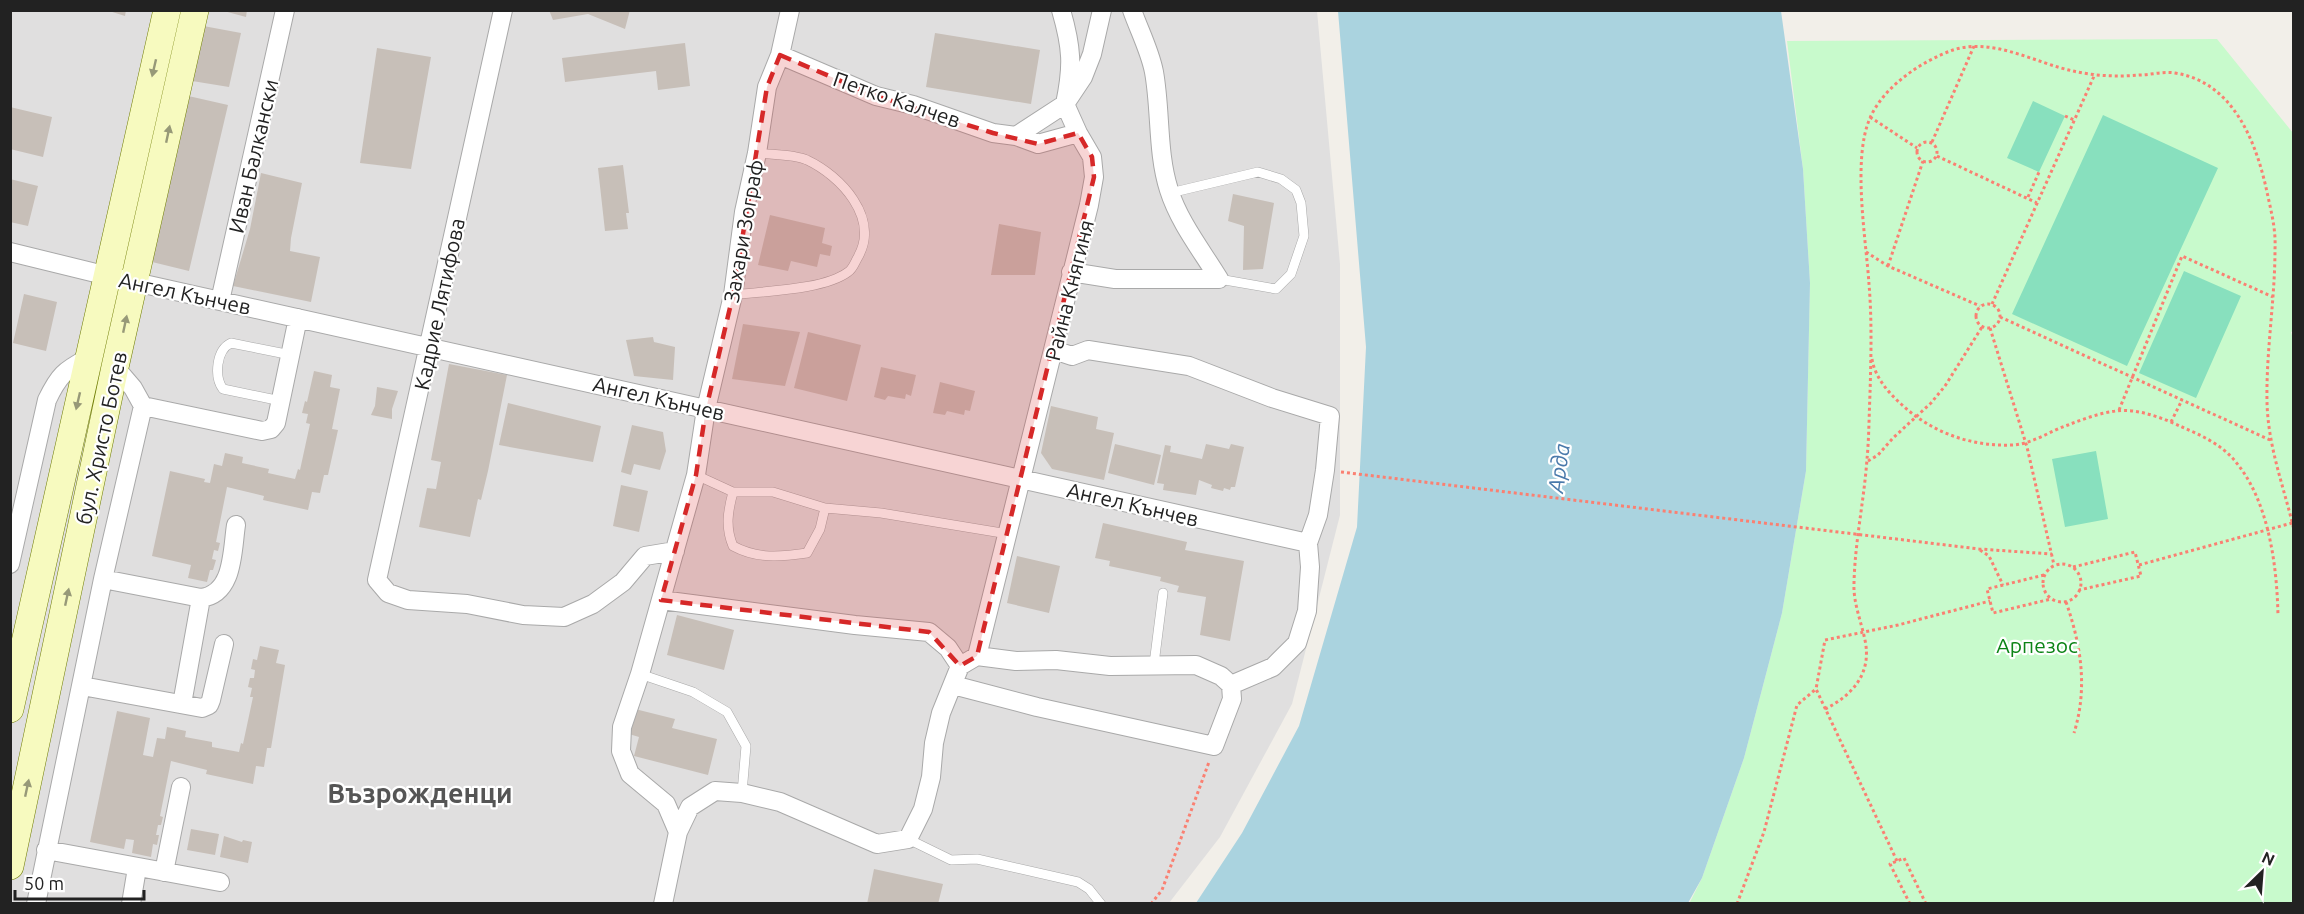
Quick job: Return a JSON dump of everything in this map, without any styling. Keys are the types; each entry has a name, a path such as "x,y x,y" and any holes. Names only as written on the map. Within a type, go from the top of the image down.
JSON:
{"main road":[{"name":"бул. Христо Ботев","path":"10,710 168,10"},
{"name":"бул. Христо Ботев","path":"10,866 115,368 195,10"}],"street":[{"name":"Иван Балкански","path":"220,301 285,10"},
{"name":"Кадрие Лятифова","path":"503,10 377,580 388,593 408,600 467,604 523,615 564,617 593,604 623,582 645,556 675,551"},
{"name":"Захари Зограф","path":"678,832 666,804 630,774 621,751 622,727 640,674 696,475 706,409 733,295 744,212 757,153 767,87 780,55 790,10"},
{"path":"1061,10 1069,37 1072,73 1065,104"},
{"path":"1016,136 1065,104 1083,78 1092,54 1102,10"},
{"path":"1132,10 1153,69 1161,125 1163,168 1170,193 1182,218 1219,279"},
{"name":"Петко Калчев","path":"780,55 876,96 913,105 993,133 1016,136 1038,144 1078,133"},
{"name":"Райна Княгиня","path":"977,656 1054,350 1094,177 1092,157 1065,104"},
{"name":"Ангел Кънчев","path":"10,252 108,276 1308,543"},
{"path":"1071,272 1115,279 1219,279"},
{"path":"142,406 262,431 271,429 276,423 298,318"},
{"path":"1054,350 1072,356 1088,350 1189,366 1272,399 1330,416 1318,515 1308,543 1310,567 1307,611 1297,643 1273,667 1231,685"},
{"path":"10,564 47,400 54,385 66,370 88,358"},
{"path":"36,903 103,579 142,406 133,388 115,368"},
{"path":"103,579 201,598 211,597 224,585 228,576 236,525"},
{"path":"182,704 201,598"},
{"path":"661,600 855,625 929,632 948,648 960,666"},
{"path":"82,686 202,708 208,705 224,644"},
{"path":"663,903 678,832 690,807 715,791 742,793 780,802 877,844 908,839 923,809 931,777 936,733 941,713 960,666 977,656 1016,661 1056,660 1110,666 1196,665 1221,676 1231,685 1232,699 1215,746 953,686"},
{"path":"165,872 181,788"},
{"path":"46,850 220,882"},
{"path":"131,903 137,868"}],"lane":[{"path":"733,295 828,283 850,271 863,248 866,232 856,203 834,176 805,159 757,153"},
{"path":"1170,193 1258,172 1281,179 1296,190 1301,203 1304,236 1292,274 1276,289 1219,279"},
{"path":"281,401 223,388 218,382 217,374 221,352 231,343 291,355"},
{"path":"696,475 733,492 773,492 825,508 881,513 1008,534"},
{"path":"733,492 728,512 728,533 733,546 746,553 764,557 807,553 820,529 825,508"},
{"path":"1154,664 1163,593"},
{"path":"640,674 693,692 727,712 746,746 742,793"},
{"path":"908,839 951,860 977,859 1078,882 1089,889 1101,903"}],"path":[{"path":"1932,142 1974,46"},
{"path":"1825,709 1842,701 1858,683 1865,665 1866,654 1854,588 1857,534 1868,461 1870,288 1862,174 1864,143 1870,117 1898,81 1915,69 1950,51 1974,46 2000,49 2074,72 2095,74 2136,76 2171,72 2193,77 2212,87 2234,109 2247,130 2258,157 2274,222 2276,248 2268,361 2270,440 2294,530"},
{"path":"1992,304 2095,74"},
{"path":"2065,116 2074,120"},
{"path":"1870,117 1917,148"},
{"path":"1932,142 1922,142 1917,148 1918,157 1923,161 1931,162 1937,156"},
{"path":"1932,142 1936,147 1937,156"},
{"path":"1937,156 2037,203"},
{"path":"1888,266 1923,161"},
{"path":"2028,197 2039,172"},
{"path":"1866,252 1888,266 1980,306 1992,304 1998,309 2000,317 1997,324 1990,328 1982,327"},
{"path":"2119,411 2182,256 2273,297"},
{"path":"1980,306 1976,317 1982,327"},
{"path":"2000,317 2270,440"},
{"path":"1868,461 1878,456 1945,386 1982,327"},
{"path":"1990,328 2026,442 2054,565"},
{"path":"1870,348 1874,371 1891,394 1916,417 1932,428 1947,434 1982,443 2015,445 2068,424 2119,411 2150,415 2205,438 2234,460 2250,482 2260,505 2275,570 2278,616"},
{"path":"2171,422 2182,400"},
{"path":"1356,473 1979,549 2052,554"},
{"path":"2139,565 2293,523"},
{"path":"1979,549 1989,556 2003,585"},
{"path":"2073,567 2080,578 2079,590 2076,596 2066,602 2051,599 1993,613 1987,589 2044,574 2054,565 2061,563 2073,567 2135,552 2141,576 2079,590"},
{"path":"2044,574 2043,586 2051,599"},
{"path":"1897,861 1816,689 1825,640 1990,601"},
{"path":"2066,602 2081,662 2081,700 2074,733"},
{"path":"1737,903 1764,832 1797,705 1816,689"},
{"path":"1151,903 1162,890 1215,746"},
{"path":"1910,903 1890,864 1904,858 1926,903"}],"highlighted area":[{"path":"780,55 876,96 993,133 1038,144 1078,133 1092,157 1094,177 977,656 960,666 929,632 661,600 696,475 706,409 733,295 767,87"}],"shaded area":[{"path":"10,11 1317,11 1340,264 1340,515 1292,704 1220,837 1169,903 11,903"}],"green space":[{"name":"Арпезос","path":"2217,39 2293,133 2294,331 2291,332 2294,342 2293,903 1689,904 1702,878 1744,758 1782,613 1806,471 1810,283 1803,169 1787,41"},
{"path":"2033,101 2065,116 2039,172 2007,158"},
{"path":"2103,115 2218,168 2127,366 2012,314"},
{"path":"2184,271 2241,296 2196,398 2139,373"},
{"path":"2096,451 2108,519 2065,527 2052,459"}],"water":[{"name":"Арда","path":"1338,11 1781,11 1803,169 1810,283 1806,471 1782,613 1744,758 1702,878 1688,903 1196,903 1242,833 1299,726 1357,527 1366,347"}],"building":[{"path":"106,10 126,10 125,16"},
{"path":"220,10 247,10 246,17"},
{"path":"549,10 630,10 625,29 588,14 553,20"},
{"path":"198,25 241,33 229,87 186,80"},
{"path":"935,33 1040,50 1031,104 926,87"},
{"path":"685,43 690,86 658,90 656,71 565,82 562,58"},
{"path":"377,48 431,57 411,169 360,163"},
{"path":"184,95 228,105 189,271 144,260"},
{"path":"10,107 52,117 43,157 10,149"},
{"path":"623,165 629,213 626,213 628,229 605,231 598,168"},
{"path":"261,173 302,183 290,251 320,257 311,302 233,286 250,229"},
{"path":"10,179 38,186 28,226 10,222"},
{"path":"1233,194 1274,203 1263,269 1243,270 1244,226 1228,221"},
{"path":"770,215 825,228 822,243 832,246 830,256 820,254 817,267 791,261 788,271 758,265"},
{"path":"999,224 1041,232 1035,275 991,275"},
{"path":"24,294 57,302 46,351 13,343"},
{"path":"743,324 800,332 785,386 732,379"},
{"path":"808,332 861,345 847,401 794,388"},
{"path":"653,337 654,342 675,347 673,380 634,376 626,340"},
{"path":"449,364 507,375 488,471 481,500 478,499 470,537 419,527 427,488 436,489 441,462 431,460"},
{"path":"881,367 916,375 911,396 906,394 905,399 888,396 885,400 874,397"},
{"path":"314,371 332,375 330,387 340,389 332,429 338,430 328,475 324,475 320,493 312,492 308,510 263,500 264,496 227,487 216,542 220,543 218,551 214,550 212,559 216,560 207,582 188,578 191,565 152,556 170,471 205,479 204,482 210,483 214,464 222,466 225,453 243,457 242,463 269,469 268,473 295,479 298,469 300,470 310,424 306,423 308,414 302,413"},
{"path":"940,382 975,391 970,411 965,410 964,415 947,411 945,415 933,413"},
{"path":"377,387 398,391 392,409 392,419 371,415 375,406"},
{"path":"508,403 601,426 593,462 499,445"},
{"path":"1051,406 1098,417 1096,429 1114,433 1104,480 1052,469 1041,453"},
{"path":"632,425 663,432 666,451 660,470 634,464 631,475 621,472"},
{"path":"1115,444 1161,455 1154,485 1108,473"},
{"path":"1206,444 1229,449 1231,444 1244,447 1235,487 1231,487 1230,490 1224,488 1223,491 1211,488 1212,485 1199,480 1196,495 1163,490 1164,484 1157,483 1165,445 1171,446 1170,452 1202,459"},
{"path":"621,485 648,491 639,532 613,526"},
{"path":"1103,523 1187,542 1185,550 1244,561 1230,641 1200,635 1206,597 1177,592 1179,586 1160,581 1161,577 1109,566 1110,561 1095,558"},
{"path":"1017,556 1060,566 1049,613 1007,603"},
{"path":"677,615 734,630 724,670 667,655"},
{"path":"260,646 279,650 276,663 285,665 271,748 267,748 264,767 256,766 253,784 206,774 207,770 171,761 160,816 163,817 161,825 158,825 157,845 153,844 151,857 132,853 134,840 126,839 124,849 90,842 117,711 150,718 143,755 153,757 157,738 165,739 167,727 186,731 185,737 212,742 212,747 239,752 241,743 243,744 253,697 250,697 252,688 248,687 250,678 254,678 255,670 251,669 253,659 257,660"},
{"path":"635,709 675,719 672,728 717,739 708,775 634,756 639,737 629,734"},
{"path":"191,829 219,834 215,855 187,850"},
{"path":"224,836 242,842 243,840 252,842 248,863 220,857"},
{"path":"874,869 943,884 938,904 867,904"}],"district":[{"name":"Възрожденци","path":"420,793"}]}
